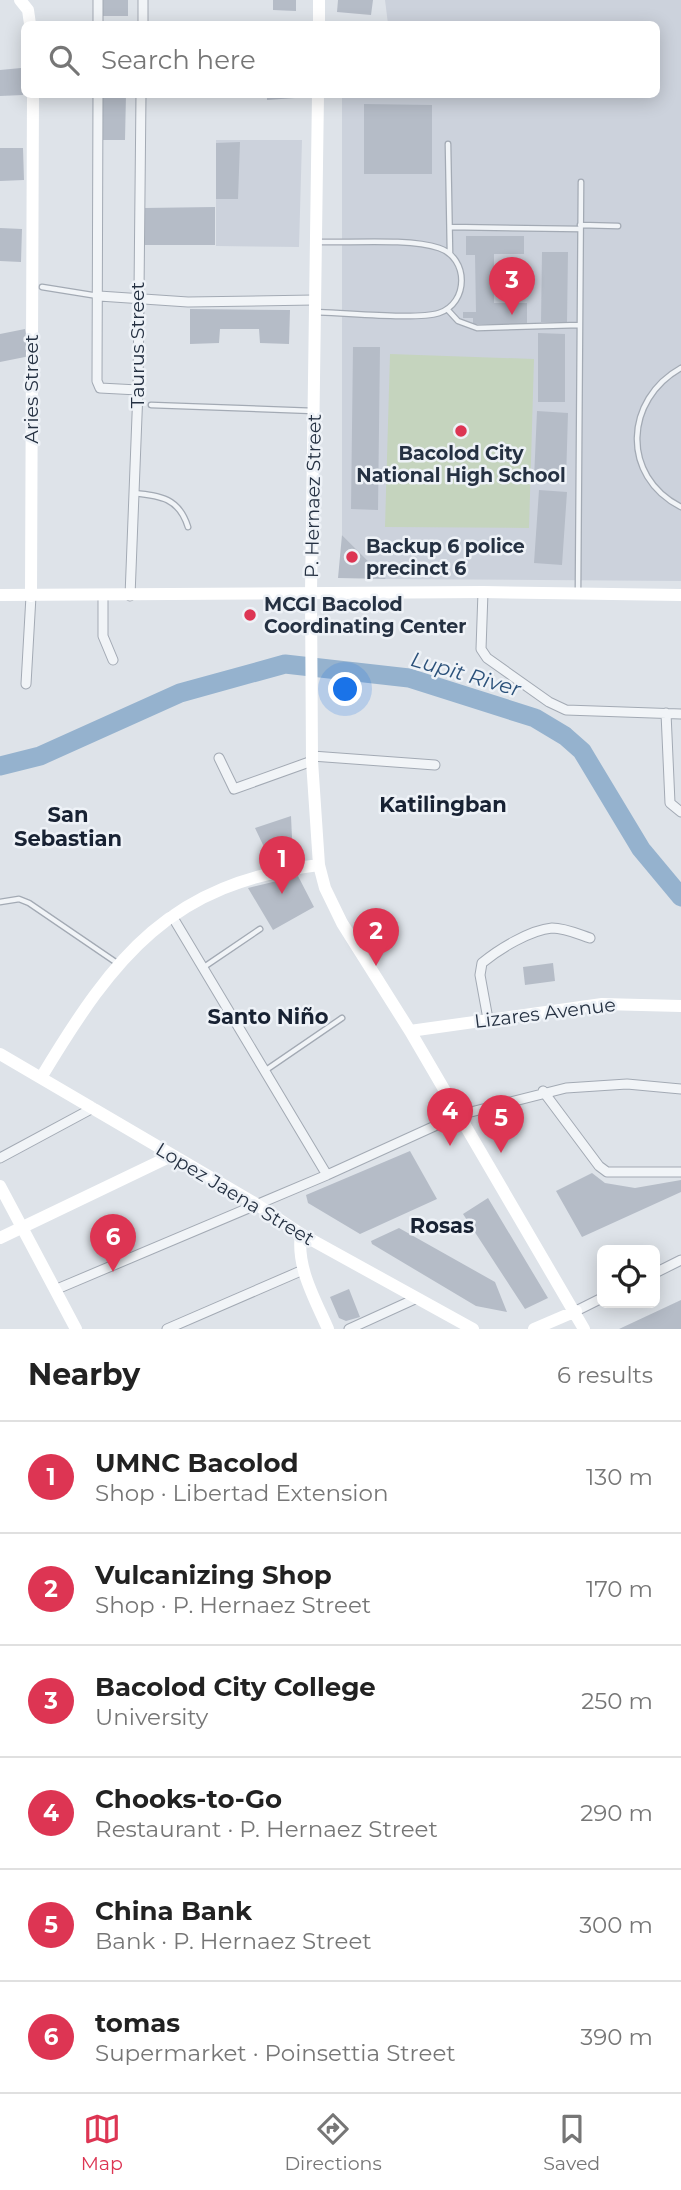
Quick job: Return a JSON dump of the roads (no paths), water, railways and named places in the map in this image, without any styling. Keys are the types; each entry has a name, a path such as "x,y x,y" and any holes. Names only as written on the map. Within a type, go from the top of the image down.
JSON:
{"main road":[{"path":"20,0 28,10 30,21"},
{"path":"319,0 319,21"},
{"name":"Aries Street","path":"31,596 33,98"},
{"name":"P. Hernaez Street","path":"318,98 311,593 312,758 319,865 342,923 410,1031 576,1311 584,1329"},
{"path":"0,595 483,592 681,595"},
{"path":"42,1076 85,1005 118,964 155,928 210,893 246,878 319,865"},
{"name":"Lizares Avenue","path":"410,1031 602,1004 681,1006"},
{"name":"Lopez Jaena Street","path":"0,1054 42,1076 171,1156 256,1204 301,1234 473,1329"},
{"path":"0,1238 171,1156"},
{"path":"0,1186 76,1329"},
{"path":"301,1234 299,1247 303,1270 328,1329"},
{"path":"534,1329 576,1311"}],"street":[{"path":"98,0 98,21"},
{"path":"143,21 144,0"},
{"path":"98,98 97,381 100,388 138,390"},
{"name":"Taurus Street","path":"130,596 138,390 141,98"},
{"path":"99,296 315,306"},
{"path":"483,592 481,649 486,658 549,702 566,710 681,713"},
{"path":"103,594 103,636 113,660"},
{"name":"Aries Street","path":"26,684 31,596"},
{"path":"666,713 670,803 681,812"},
{"path":"219,758 234,789 312,758 435,765"},
{"path":"172,916 327,1175"},
{"path":"488,1019 480,975 482,963 494,953 549,928 562,929 590,938"},
{"path":"57,1289 327,1175 459,1115 543,1091 627,1084 681,1089"},
{"path":"543,1091 599,1166 607,1172 681,1172"},
{"path":"0,1158 93,1108"},
{"path":"660,1270 681,1260"},
{"path":"167,1329 303,1270"},
{"path":"349,1329 415,1299"},
{"path":"576,1311 597,1300"}],"lane":[{"path":"447,144 450,255"},
{"path":"578,594 580,182"},
{"path":"450,227 618,226"},
{"path":"315,242 422,245 440,249 450,255 461,274 462,286 458,297 447,309 431,315 315,306"},
{"path":"42,287 99,296"},
{"path":"447,309 458,321 477,328 579,325"},
{"path":"681,368 658,389 647,406 635,436 635,447 648,477 664,495 681,507"},
{"path":"151,405 314,411"},
{"path":"133,493 166,497 178,506 188,527"},
{"path":"0,902 19,899 29,902 118,964"},
{"path":"204,968 260,929"},
{"path":"265,1071 342,1018"}],"waterway":[{"name":"Lupit River","path":"0,766 40,756 180,693 285,664 409,678 535,718 565,736 582,751 641,849 681,897"}],"place":[{"name":"Bacolod City College","path":"512,315"},
{"name":"Bacolod City National High School","path":"461,431"},
{"name":"Backup 6 police precinct 6","path":"352,557"},
{"name":"MCGI Bacolod Coordinating Center","path":"250,615"},
{"name":"UMNC Bacolod","path":"282,894"},
{"name":"Vulcanizing Shop","path":"376,966"},
{"name":"Chooks-to-Go","path":"450,1146"},
{"name":"China Bank","path":"501,1153"},
{"name":"tomas","path":"113,1272"}],"district":[{"name":"Katilingban","path":"443,804"},
{"name":"San Sebastian","path":"68,826"},
{"name":"Santo Niño","path":"268,1016"},
{"name":"Rosas","path":"442,1225"}]}
